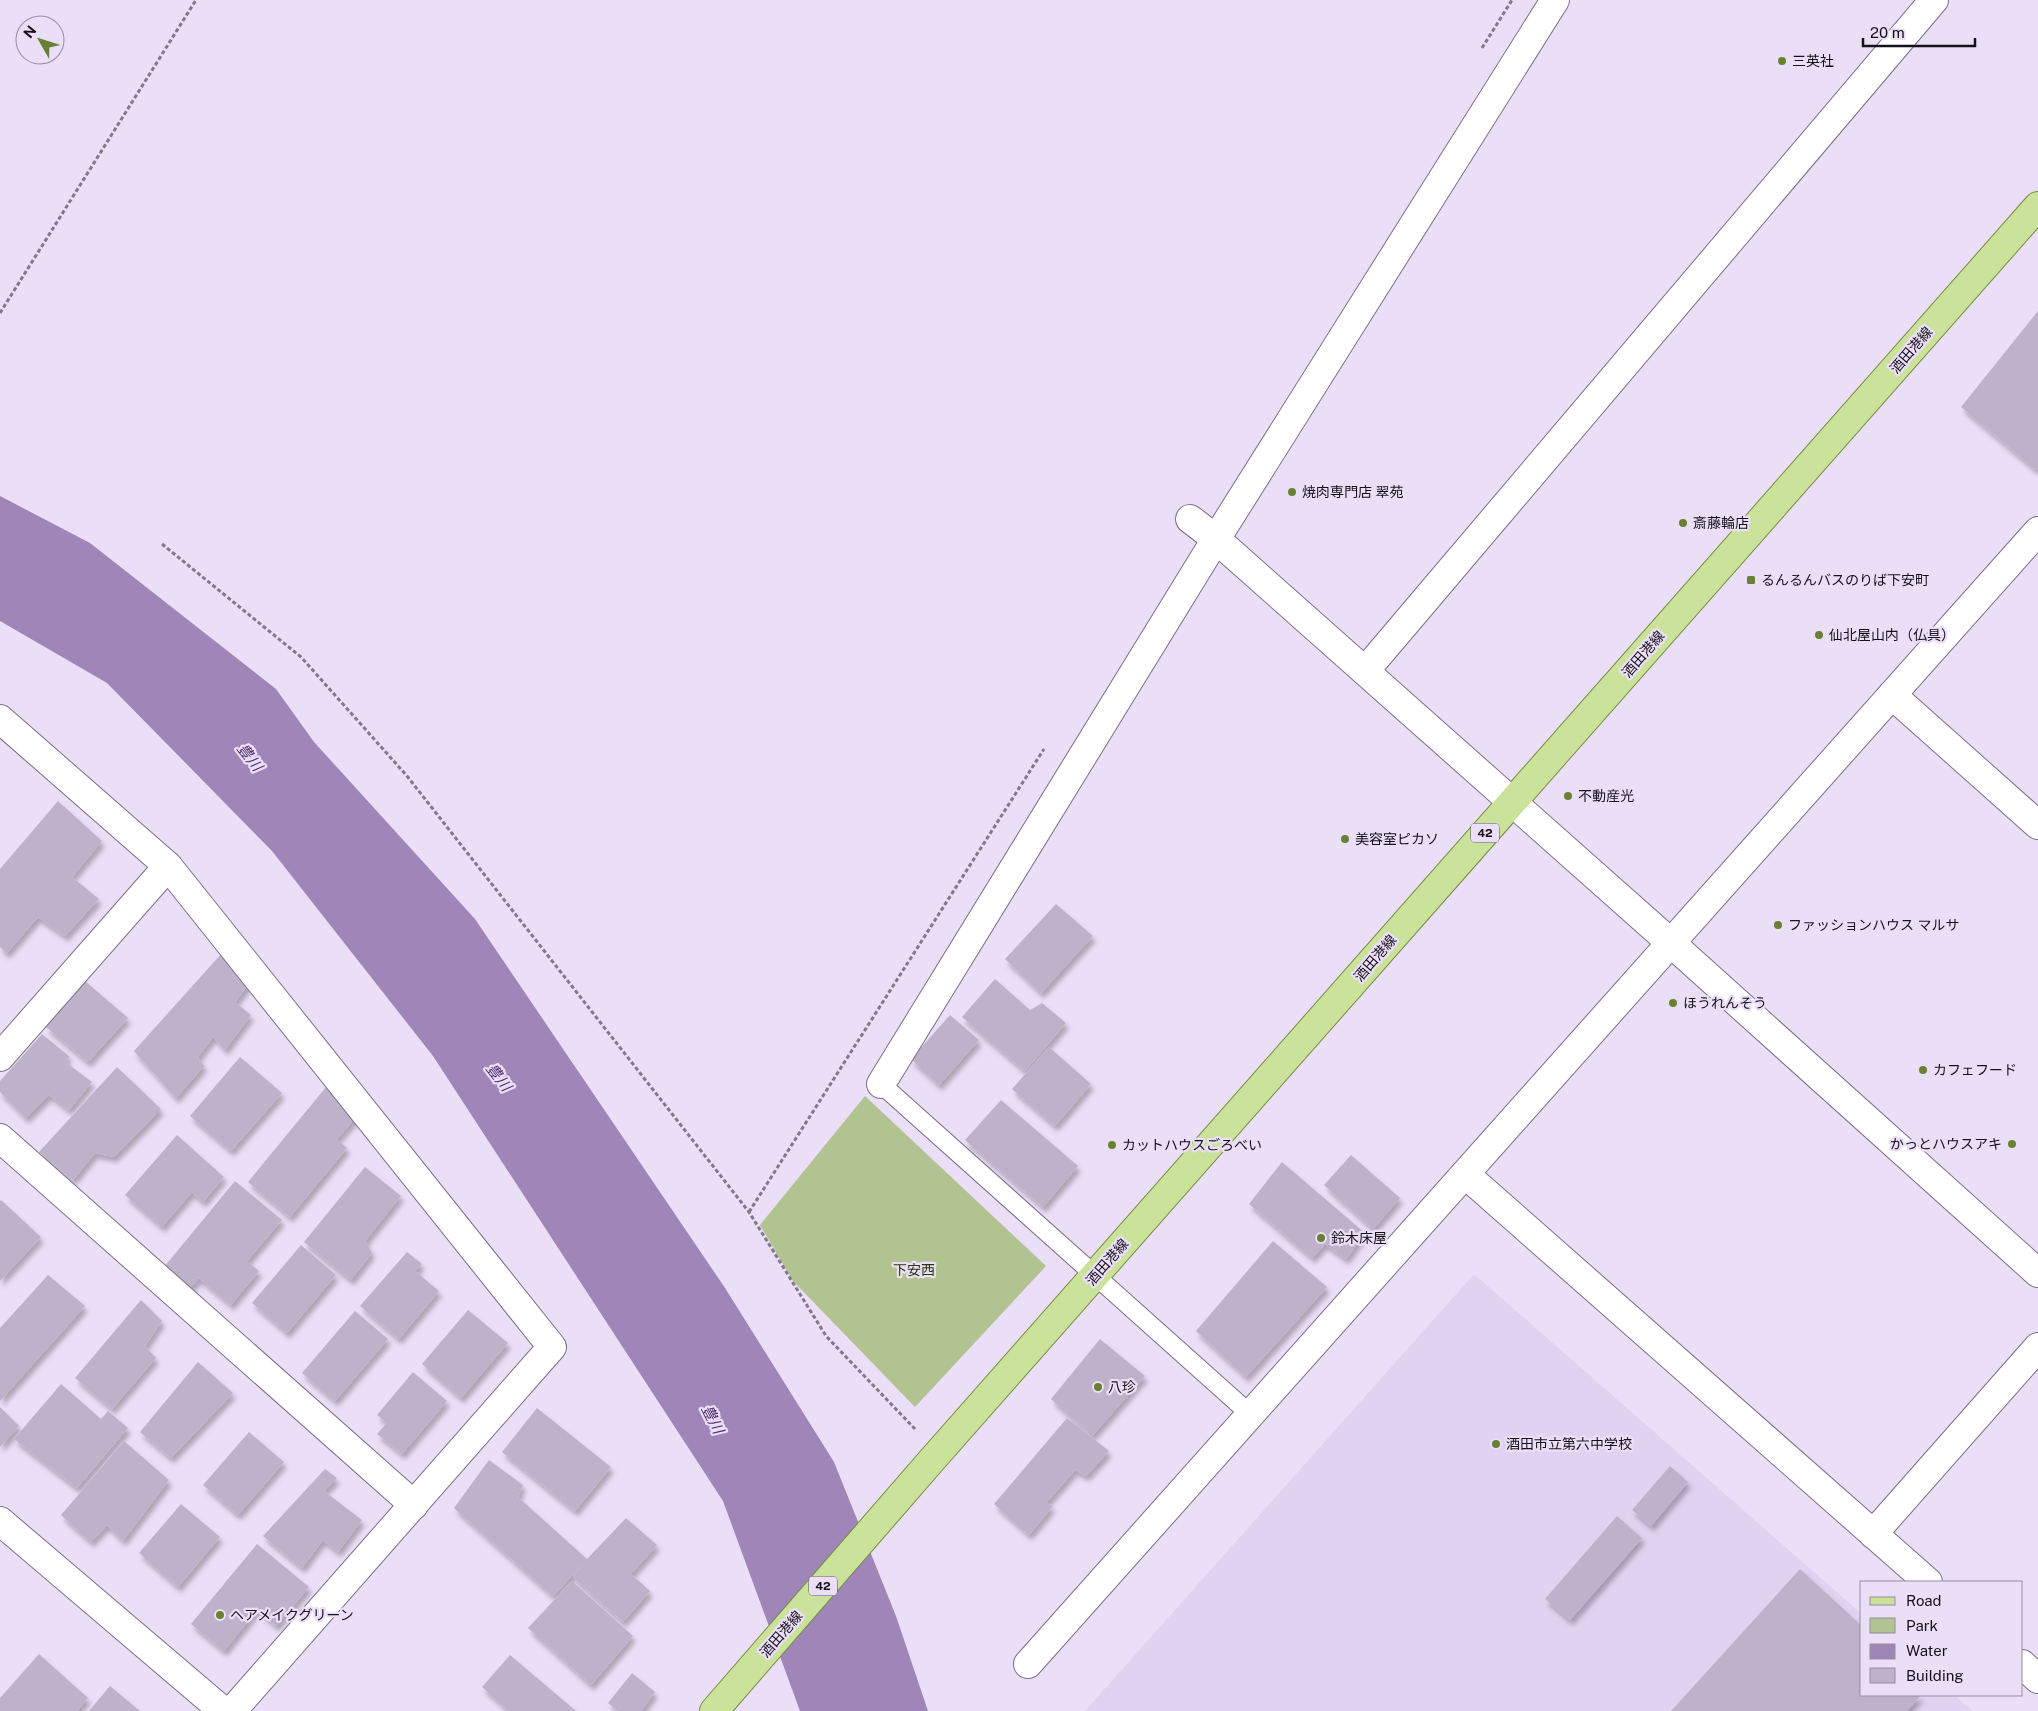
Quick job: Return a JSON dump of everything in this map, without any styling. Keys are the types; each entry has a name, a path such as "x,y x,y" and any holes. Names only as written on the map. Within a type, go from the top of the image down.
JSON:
{"main road":[{"name":"酒田港線","path":"714,1711 935,1457 2038,206"}],"street":[{"path":"881,1084 1216,539 1555,0"},
{"path":"1365,671 1934,0"},
{"path":"1190,519 1216,539 1365,671 2038,1273"},
{"path":"1028,1664 2038,531"},
{"path":"1892,695 2038,825"},
{"path":"0,719 168,866 552,1347 232,1711"},
{"path":"0,1057 168,866"},
{"path":"0,1138 414,1504"},
{"path":"1465,1174 1927,1581"},
{"path":"1873,1534 2038,1347"},
{"path":"0,1521 223,1711"},
{"path":"2023,1665 2038,1679"}],"lane":[{"path":"881,1084 1250,1414"}],"path":[{"path":"0,313 196,0"},
{"path":"162,544 301,657 408,776 750,1212 826,1336 935,1457"}],"shaded area":[{"name":"酒田市立第六中学校","path":"1474,1274 1860,1612 1860,1696 1955,1696 1973,1711 1085,1711"}],"green space":[{"name":"下安西","path":"865,1096 1046,1266 915,1407 793,1281 760,1225"}],"water":[{"name":"豊川","path":"0,496 90,543 276,689 314,742 475,919 725,1288 834,1462 896,1616 928,1711 800,1711 723,1501 433,1056 272,851 107,683 0,621"}],"building":[{"path":"2038,311 2038,467 2036,470 1961,407"},
{"path":"58,801 102,841 72,877 99,899 65,936 38,917 7,953 0,947 0,869"},
{"path":"1056,904 1093,936 1041,993 1005,959"},
{"path":"222,953 255,976 235,1002 251,1015 225,1050 213,1037 198,1057 204,1066 176,1098 134,1051"},
{"path":"995,979 1030,1010 1042,1003 1066,1023 1025,1071 962,1017"},
{"path":"85,981 128,1018 88,1062 46,1027"},
{"path":"950,1015 979,1040 939,1085 911,1059"},
{"path":"42,1034 70,1057 64,1061 92,1082 69,1110 49,1095 26,1118 0,1092 0,1081"},
{"path":"1049,1047 1091,1084 1055,1126 1012,1089"},
{"path":"240,1057 282,1093 231,1151 190,1116"},
{"path":"117,1067 161,1109 114,1157 95,1153 73,1180 39,1152"},
{"path":"326,1087 359,1114 337,1139 347,1148 290,1217 248,1182"},
{"path":"1001,1100 1078,1166 1043,1207 965,1140"},
{"path":"177,1135 224,1177 203,1202 192,1192 162,1227 125,1195"},
{"path":"1351,1155 1400,1198 1373,1229 1324,1185"},
{"path":"1282,1162 1365,1233 1346,1259 1325,1244 1312,1258 1249,1204"},
{"path":"365,1167 401,1196 365,1241 372,1253 351,1280 304,1242"},
{"path":"235,1181 282,1220 247,1261 259,1271 231,1305 199,1278 190,1288 164,1267"},
{"path":"0,1201 41,1237 0,1281"},
{"path":"1273,1241 1327,1287 1246,1377 1196,1331"},
{"path":"301,1245 336,1275 287,1333 252,1303"},
{"path":"407,1252 422,1264 415,1271 439,1291 399,1339 360,1306"},
{"path":"48,1275 85,1306 0,1401 0,1328"},
{"path":"141,1300 162,1321 145,1346 156,1358 112,1409 75,1378"},
{"path":"468,1310 508,1343 461,1398 422,1364"},
{"path":"355,1311 388,1339 335,1401 302,1373"},
{"name":"八珍","path":"1100,1339 1145,1376 1092,1436 1051,1399"},
{"path":"198,1362 233,1393 171,1458 140,1432"},
{"path":"413,1372 447,1401 402,1454 377,1434 387,1423 377,1415"},
{"path":"61,1384 101,1419 108,1411 128,1428 77,1488 14,1439"},
{"path":"0,1407 19,1426 0,1447"},
{"path":"537,1408 611,1467 575,1511 502,1452"},
{"path":"1067,1418 1109,1451 1086,1476 1075,1470 1046,1503 1053,1506 1029,1535 994,1504"},
{"path":"249,1432 284,1462 238,1515 203,1485"},
{"path":"124,1441 169,1480 123,1541 107,1525 91,1542 61,1515"},
{"path":"489,1460 523,1485 518,1497 587,1559 626,1518 657,1545 631,1574 650,1591 623,1622 573,1577 584,1563 553,1596 454,1508"},
{"path":"1670,1466 1688,1482 1651,1526 1632,1510"},
{"path":"325,1469 337,1478 324,1491 362,1520 338,1552 323,1540 302,1568 263,1536"},
{"path":"181,1504 220,1537 178,1587 139,1553"},
{"path":"1617,1516 1642,1538 1570,1620 1545,1599"},
{"path":"257,1544 309,1587 276,1626 257,1610 224,1651 191,1624"},
{"path":"1800,1569 1860,1624 1860,1696 1920,1696 1907,1711 1671,1711"},
{"path":"572,1581 633,1636 591,1685 528,1628"},
{"path":"39,1654 88,1698 77,1711 0,1711 0,1698"},
{"path":"510,1655 576,1711 509,1711 482,1687"},
{"path":"632,1673 655,1692 641,1711 618,1711 608,1703"},
{"path":"110,1686 140,1711 89,1711"}],"place":[{"name":"三英社","path":"1782,61"},
{"name":"焼肉専門店 翠苑","path":"1292,492"},
{"name":"斎藤輪店","path":"1683,523"},
{"name":"るんるんバスのりば下安町","path":"1751,580"},
{"name":"仙北屋山内（仏具）","path":"1819,635"},
{"name":"不動産光","path":"1568,796"},
{"name":"美容室ピカソ","path":"1345,839"},
{"name":"ファッションハウス マルサ","path":"1778,925"},
{"name":"ほうれんそう","path":"1673,1003"},
{"name":"カフェフード","path":"1923,1070"},
{"name":"かっとハウスアキ","path":"2012,1144"},
{"name":"カットハウスごろべい","path":"1112,1145"},
{"name":"鈴木床屋","path":"1321,1238"},
{"name":"八珍","path":"1098,1387"},
{"name":"酒田市立第六中学校","path":"1496,1444"},
{"name":"ヘアメイクグリーン","path":"220,1615"}]}
